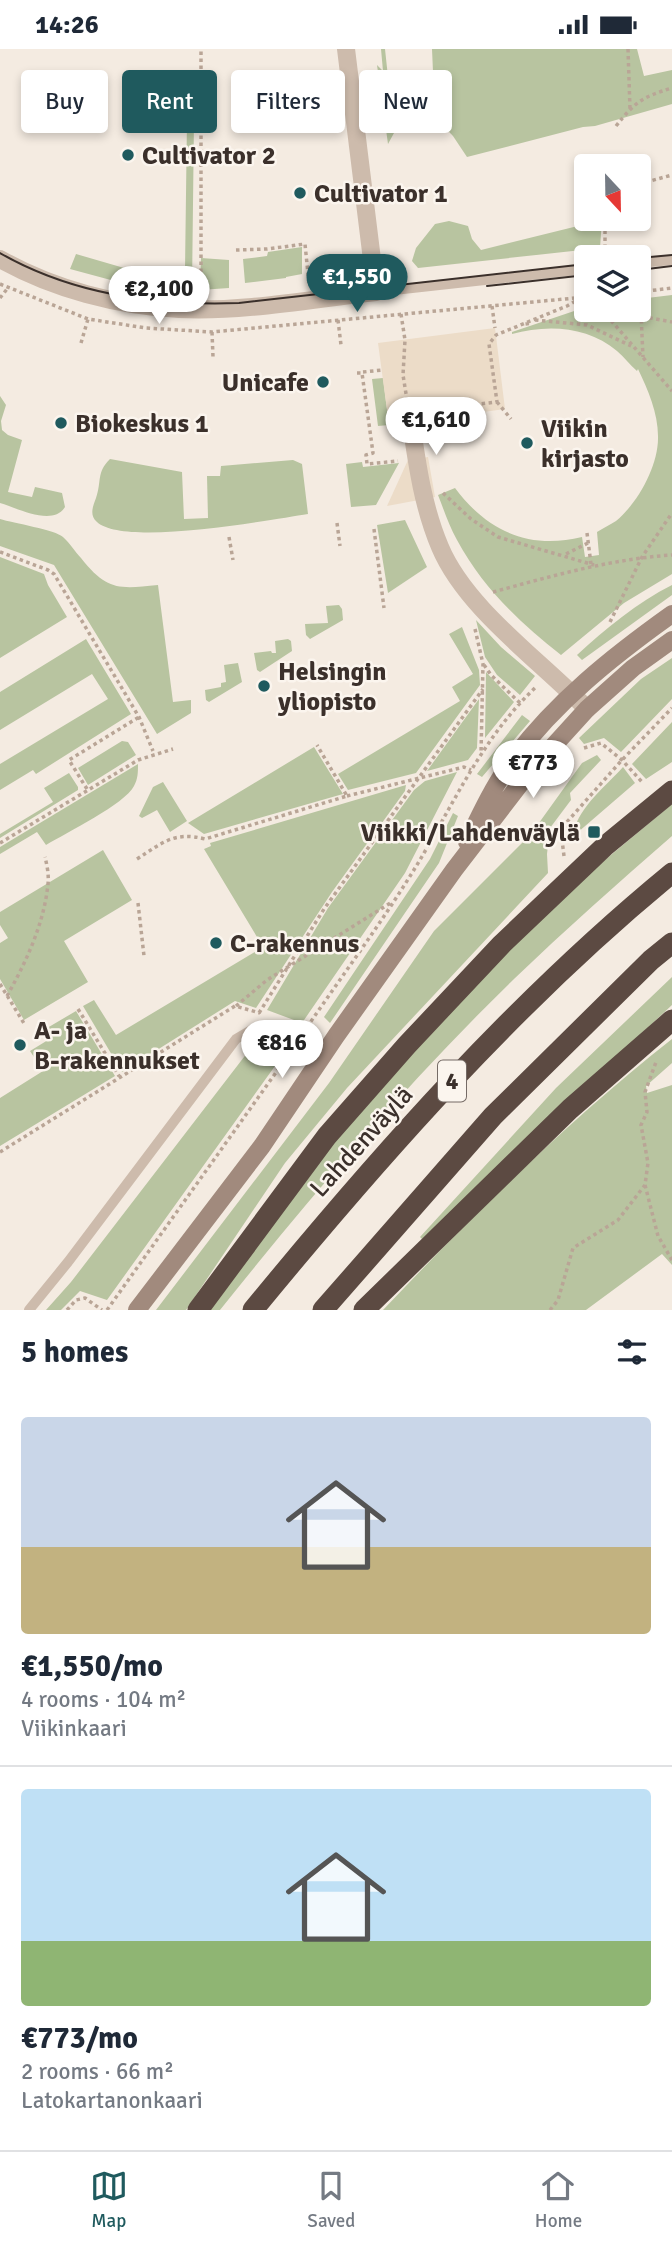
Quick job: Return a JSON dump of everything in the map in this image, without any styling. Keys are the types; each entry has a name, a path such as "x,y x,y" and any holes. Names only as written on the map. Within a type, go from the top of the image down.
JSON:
{"highway":[{"path":"198,1310 327,1136 407,1045 512,934 605,846 672,791"},
{"name":"Lahdenväylä","path":"253,1310 313,1237 452,1080 614,921 672,873"},
{"name":"4","path":"323,1310 493,1116 641,970 672,943"},
{"path":"364,1310 570,1109 672,1020"}],"street":[{"path":"0,259 32,274 89,294 118,301 180,309 239,307 376,292 346,49"},
{"path":"410,417 427,511 440,549 489,617 587,709"},
{"path":"454,870 484,805 511,762 572,694 627,646 672,614"},
{"path":"137,1310 262,1146 454,870 527,775 587,709 633,668 672,640"}],"lane":[{"path":"651,262 672,260"},
{"path":"376,292 574,270"},
{"path":"29,1310 76,1252 236,1039 253,1029 271,1032 320,1059"}],"path":[{"path":"201,49 201,295"},
{"path":"628,49 630,109"},
{"path":"616,126 630,109 646,96 672,88"},
{"path":"651,181 672,175"},
{"path":"236,250 306,244 309,284"},
{"path":"0,298 8,288"},
{"path":"651,291 672,288"},
{"path":"348,319 574,298"},
{"path":"511,419 497,402 489,344 496,335 574,302"},
{"path":"492,306 495,328"},
{"path":"401,314 405,339 403,375 410,417 497,402"},
{"path":"651,317 672,322"},
{"path":"81,343 88,319"},
{"path":"338,320 341,345"},
{"path":"533,320 587,325 634,347"},
{"path":"527,322 528,329"},
{"path":"612,322 672,391"},
{"path":"640,322 643,359"},
{"path":"212,332 213,357"},
{"path":"382,370 360,373 373,453 366,455 367,464 416,459"},
{"path":"442,492 477,524 498,537 593,565"},
{"path":"610,622 642,557 672,513"},
{"path":"337,523 340,546"},
{"path":"374,529 384,608"},
{"path":"587,533 593,565"},
{"path":"229,537 233,560"},
{"path":"564,555 589,543"},
{"path":"0,552 54,574 139,717 152,753"},
{"path":"491,592 593,565 672,555"},
{"path":"469,621 476,629 483,664 481,755"},
{"path":"483,664 520,703"},
{"path":"259,1013 324,909 483,688"},
{"path":"293,1026 304,1031 353,964 394,901 471,770 531,692"},
{"path":"564,861 562,840 566,823 672,708"},
{"path":"88,790 69,760 139,717"},
{"path":"584,748 601,743 622,760 642,782"},
{"path":"317,745 347,796"},
{"path":"0,843 138,760 152,753 173,749"},
{"path":"137,859 173,837 189,835 205,839 347,796 464,767 471,770"},
{"path":"7,996 27,959 40,920 49,882 46,857"},
{"path":"0,1151 236,1006 267,980 394,901"},
{"path":"138,903 144,955"},
{"path":"0,984 25,1025"},
{"path":"236,1006 271,1017"},
{"path":"78,1009 120,1077"},
{"path":"66,1310 76,1300 85,1298 105,1310 288,1057"},
{"path":"657,1059 645,1092 646,1112 641,1125 648,1163 645,1185 658,1236 672,1260"},
{"path":"550,1310 558,1300 573,1248 618,1220 645,1185"}],"green space":[{"path":"381,49 385,49 387,70 383,70"},
{"path":"432,49 637,49 644,76 672,70 672,104 467,157 450,133 452,70 433,70"},
{"path":"187,133 194,133 192,288 139,284 139,270 185,270"},
{"path":"386,133 394,133 388,144"},
{"path":"449,221 468,226 472,239 481,250 574,227 574,231 601,231 600,245 574,245 574,251 418,268 412,261 416,248 435,224"},
{"path":"302,247 302,274 245,283 243,259"},
{"path":"76,254 131,270 133,286 70,269"},
{"path":"201,258 229,260 229,288 200,290"},
{"path":"672,295 672,574 624,603 561,655 516,617 478,574 454,535 438,495 455,488 467,503 495,526 527,539 544,541 582,537 585,557 599,555 597,532 616,521 632,504 646,483 655,459 658,427 649,393 638,369 637,371 617,351 593,336 553,328 512,332 574,311 574,322 651,322 651,298"},
{"path":"383,378 389,425 378,426 372,379"},
{"path":"0,396 6,405 1,421 2,430 22,440 8,492 32,497 35,487 62,493 65,507 59,513 44,516 0,503"},
{"path":"110,459 182,472 184,519 208,518 207,476 220,476 221,466 293,460 302,464 308,514 198,530 136,532 112,529 97,522 92,513 101,473"},
{"path":"362,462 363,467 399,463 376,505 351,507 346,464"},
{"path":"0,519 59,534 90,569 107,582 123,587 158,585 173,702 191,700 191,713 157,734 54,565 0,546"},
{"path":"405,520 427,567 388,593 377,525"},
{"path":"0,557 44,574 67,617 0,658"},
{"path":"672,585 672,595 582,660 577,655 622,617"},
{"path":"339,605 343,620 310,639 306,635 305,624 328,623 326,606"},
{"path":"476,620 501,647 535,676 520,695 497,675 485,657"},
{"path":"462,627 479,670 480,685 416,773 348,790 338,774 460,701 452,687 473,674 449,634"},
{"path":"86,639 131,714 36,774 33,770 0,790 0,764 108,699 92,674 0,730 0,692"},
{"path":"275,641 291,641 292,651 260,672 257,670 254,653 276,653"},
{"path":"672,658 672,699 621,752 604,738 584,744 579,738 641,679"},
{"path":"238,663 242,682 209,702 206,700 205,690 221,687 221,683 226,682 224,665"},
{"path":"486,672 514,702 485,738"},
{"path":"479,699 477,748 468,760 427,771"},
{"path":"522,715 530,721 482,777 477,774"},
{"path":"672,722 672,762 646,779 632,764"},
{"path":"122,741 128,742 136,755 88,785 78,768"},
{"path":"314,747 343,794 204,834 188,823"},
{"path":"597,755 601,760 570,793 571,800 550,828 548,873 347,1088 285,1163 186,1310 156,1310 329,1083 434,931 531,834 582,763"},
{"path":"138,764 134,786 107,809 46,845 37,832 0,854 0,847"},
{"path":"623,767 635,783 577,833 574,831 587,805"},
{"path":"457,772 405,873 302,1023 267,1010 328,908 414,790 425,781"},
{"path":"69,773 78,790 0,838 0,834 53,802 44,788"},
{"path":"163,782 187,821 170,832 157,810 142,818 139,816 153,787"},
{"path":"406,785 405,791 332,892 256,1008 235,1001 122,1072 83,1006 94,1000 116,1035 263,947 204,849 211,846 210,843"},
{"path":"672,804 672,836 514,979 475,1018 362,1140 220,1310 209,1310 298,1183 443,1015 587,875"},
{"path":"453,813 458,816 439,863 330,1023 324,1017 430,859"},
{"path":"103,850 132,900 64,941 88,982 24,1020 0,979 0,943 8,938 0,925 0,912"},
{"path":"672,977 672,1005 422,1239 420,1237 556,1088"},
{"path":"76,1011 115,1076 0,1146 0,1098 43,1071 30,1051 48,1040 42,1031"},
{"path":"672,1039 672,1063 646,1086 647,1093 672,1085 672,1265 662,1254 586,1310 383,1310 523,1169 596,1102"},
{"path":"254,1044 280,1059 107,1300 80,1291 61,1310 46,1310 71,1282"}],"shaded area":[{"path":"495,328 505,409 389,425 378,343"},
{"path":"428,457 435,497 387,506 408,460"}],"tram line":[{"path":"0,253 56,279 86,288 146,300 208,303 239,303 574,265"},
{"path":"651,257 672,255"},
{"path":"651,269 672,266"},
{"path":"487,286 574,276"}],"place":[{"name":"Cultivator 2","path":"128,155"},
{"name":"Cultivator 1","path":"300,193"},
{"name":"Unicafe","path":"323,382"},
{"name":"Biokeskus 1","path":"61,423"},
{"name":"Viikin kirjasto","path":"527,443"},
{"name":"Helsingin yliopisto","path":"264,686"},
{"name":"Viikki/Lahdenväylä","path":"594,832"},
{"name":"C-rakennus","path":"216,943"},
{"name":"A- ja B-rakennukset","path":"20,1045"}]}
